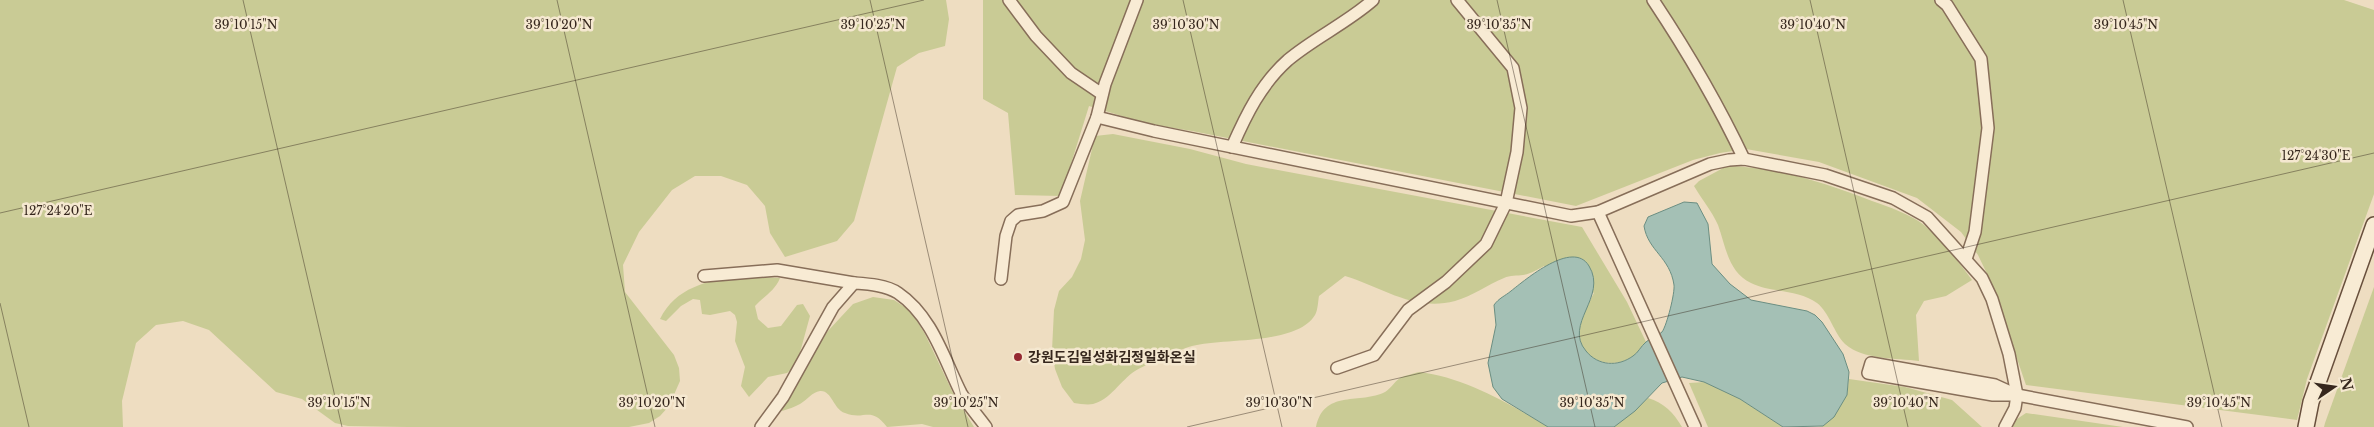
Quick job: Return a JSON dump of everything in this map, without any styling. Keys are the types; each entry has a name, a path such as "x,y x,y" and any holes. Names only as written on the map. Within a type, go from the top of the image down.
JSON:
{"main road":[{"path":"2306,427 2310,402 2374,225"}],"street":[{"path":"1009,0 1036,36 1071,73 1102,94"},
{"path":"1001,279 1006,236 1011,221 1018,215 1043,211 1063,202 1097,117 1102,94 1137,0"},
{"path":"1232,147 1247,112 1270,78 1289,60 1373,0"},
{"path":"1337,368 1374,354 1408,310 1446,282 1486,244 1506,203 1517,152 1521,108 1513,68 1457,0"},
{"path":"1653,0 1673,30 1726,122 1744,159"},
{"path":"1941,0 1947,5 1981,59 1988,128 1976,232 1966,259"},
{"path":"1097,117 1154,131 1572,216 1598,212 1710,164 1744,159 1825,175 1893,198 1927,217 1982,278 1992,299 2009,354 2017,395 2015,408 2005,427"},
{"path":"1598,212 1694,427"},
{"path":"704,276 776,270 874,285 897,292 914,306 933,332 962,395 986,427"},
{"path":"761,427 783,397 833,307 854,283"},
{"path":"2017,395 1995,386 1871,363 1868,373 1993,395 2017,395 2187,427"}],"green space":[{"path":"0,0 946,0 949,19 945,46 919,53 897,67 854,221 837,241 785,257 770,233 765,206 747,185 721,176 695,176 672,190 639,232 623,265 625,292 674,355 679,368 680,381 669,406 660,416 649,423 629,427 348,426 335,423 302,399 276,392 209,330 183,321 156,325 136,343 122,401 123,427 0,427"},
{"path":"983,0 2344,0 2374,10 2374,194 2307,379 2297,420 2026,385 1990,280 1978,255 1961,232 1917,198 1819,162 1746,149 1720,153 1693,160 1576,206 1148,124 1089,106 1061,196 1015,195 1008,113 983,99"},
{"path":"1113,134 1190,149 1246,164 1582,227 1627,302 1646,342 1635,355 1616,363 1607,363 1591,357 1580,343 1579,328 1582,317 1594,293 1544,266 1532,273 1506,277 1462,299 1440,304 1412,301 1398,297 1345,276 1319,296 1315,315 1306,325 1277,336 1192,346 1163,357 1135,371 1099,402 1093,404 1074,403 1062,387 1055,369 1052,350 1054,310 1059,291 1072,277 1081,259 1085,240 1080,201 1095,136"},
{"path":"1727,166 1764,169 1801,177 1837,188 1906,214 1924,225 1938,238 1972,280 1946,296 1924,301 1916,315 1919,361 1870,356 1852,349 1841,339 1825,312 1817,303 1801,295 1751,283 1737,272 1729,258 1716,220 1694,186 1699,181"},
{"path":"739,276 780,278 772,290 755,306 758,319 768,328 781,326 797,305 803,304 810,316 799,356 793,368 787,373 768,377 749,397 741,386 745,367 735,341 737,322 735,315 730,311 710,315 702,314 700,300 693,299 681,306 666,321 660,319 675,299 694,287 715,280"},
{"path":"2374,287 2374,427 2324,427 2325,423"},
{"path":"873,297 894,300 911,311 925,334 953,393 974,427 933,427 922,424 887,427 881,420 872,415 852,415 841,411 824,391 814,393 798,405 782,411 783,404 827,332 853,304"},
{"path":"1419,372 1453,379 1470,386 1518,409 1548,427 1316,427 1320,415 1334,403 1383,393 1400,378"},
{"path":"1849,379 1905,387 1952,400 1982,427 1818,427 1823,426 1847,395"},
{"path":"1705,382 1740,399 1783,427 1708,427 1689,383"},
{"path":"1648,398 1668,409 1682,427 1614,427"},
{"path":"2026,413 2123,427 2005,427"}],"shaded area":[{"path":"1684,202 1697,203 1708,224 1712,264 1730,284 1751,300 1807,311 1815,315 1822,322 1843,354 1849,372 1847,395 1834,417 1823,426 1783,427 1740,399 1704,382 1682,377 1662,383 1635,411 1614,427 1548,427 1502,399 1493,387 1488,363 1496,325 1494,305 1549,264 1572,257 1582,259 1589,266 1593,277 1593,289 1579,331 1580,341 1586,351 1596,360 1615,363 1627,360 1635,355 1644,344 1662,332 1670,309 1674,285 1668,267 1650,242 1644,226 1648,217"}],"place":[{"name":"강원도김일성화김정일화온실","path":"1018,357"}]}
